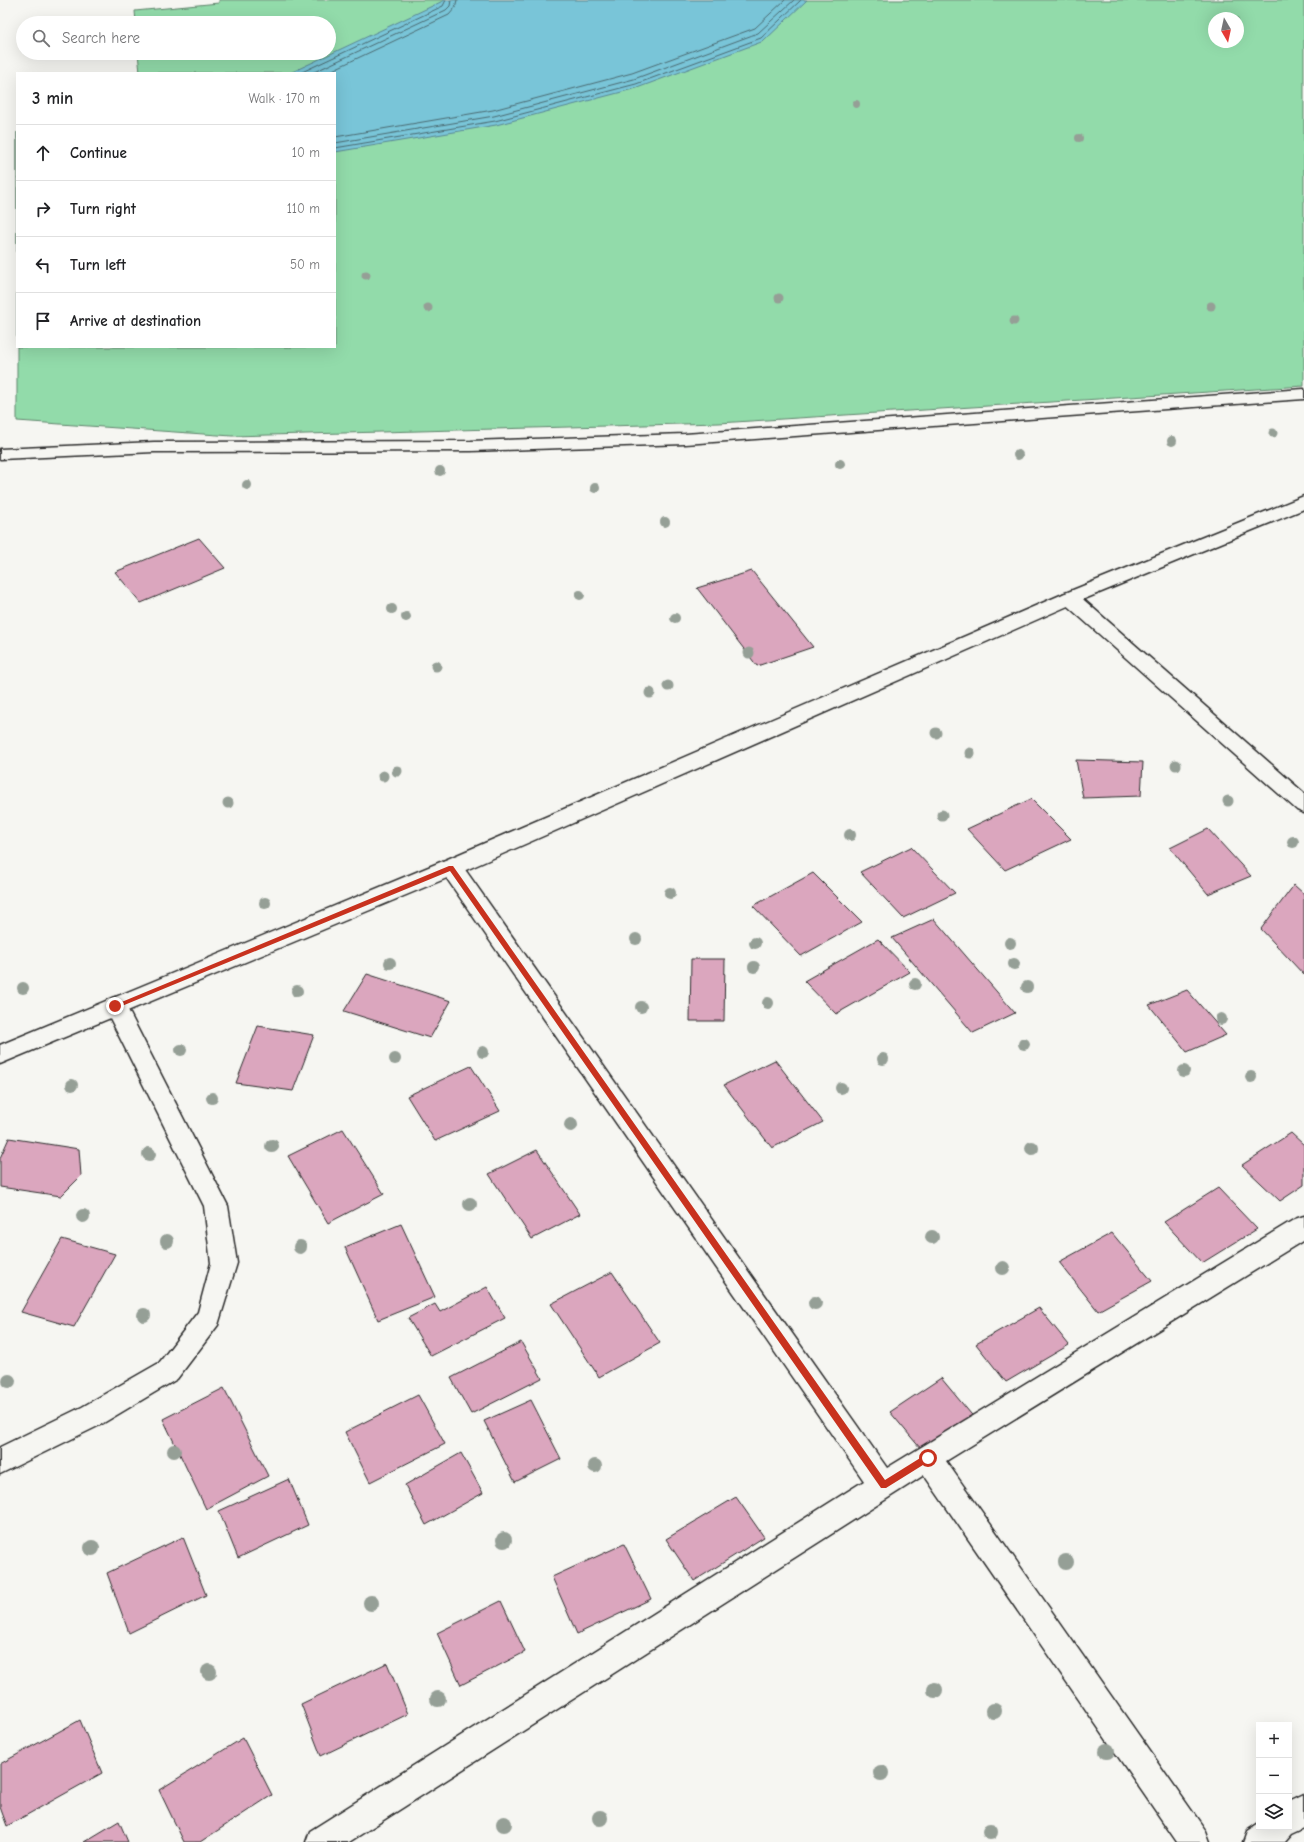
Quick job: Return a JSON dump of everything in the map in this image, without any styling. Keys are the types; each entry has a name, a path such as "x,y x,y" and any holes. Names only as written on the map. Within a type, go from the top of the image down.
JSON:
{"street":[{"path":"0,454 154,448 471,446 686,439 1304,394"},
{"path":"0,1055 451,867 1070,598 1304,502"},
{"path":"1070,598 1304,805"},
{"path":"451,867 883,1485"},
{"path":"0,1461 91,1416 168,1371 209,1316 224,1263 216,1206 115,1006"},
{"path":"321,1842 883,1485 1304,1227"},
{"path":"928,1458 1194,1842"},
{"path":"1292,1818 1304,1809"},
{"path":"1258,1842 1275,1830"}],"green space":[{"path":"219,0 1304,0 1304,386 719,423 232,436 17,421 17,348 336,348 336,72 140,72 139,60 336,60 336,16 135,16 135,11 219,3"}],"water":[{"path":"445,0 807,0 764,41 637,88 496,125 336,152 336,72 292,72 318,60 336,60 336,51"}],"building":[{"path":"199,538 225,568 141,603 115,572"},
{"path":"752,571 813,647 757,666 697,588"},
{"path":"1076,760 1143,762 1141,796 1083,798"},
{"path":"1031,799 1071,839 1005,870 967,829"},
{"path":"1208,829 1251,876 1208,894 1170,848"},
{"path":"911,847 955,893 903,918 860,872"},
{"path":"813,873 862,922 801,956 753,906"},
{"path":"1294,885 1304,894 1304,975 1261,929"},
{"path":"934,919 1015,1013 973,1033 892,938"},
{"path":"878,939 910,972 836,1014 804,981"},
{"path":"691,959 725,959 724,1021 690,1021"},
{"path":"367,974 451,1001 430,1038 344,1011"},
{"path":"1187,990 1226,1035 1187,1052 1149,1005"},
{"path":"258,1026 314,1035 293,1091 236,1083"},
{"path":"775,1060 823,1122 772,1148 724,1085"},
{"path":"471,1066 500,1111 435,1141 407,1096"},
{"path":"343,1129 384,1194 328,1223 288,1156"},
{"path":"1291,1133 1304,1145 1304,1185 1280,1201 1242,1165"},
{"path":"9,1138 79,1149 81,1176 61,1196 0,1187 0,1158"},
{"path":"537,1150 580,1214 532,1239 489,1174"},
{"path":"1218,1188 1257,1229 1202,1263 1164,1222"},
{"path":"401,1224 435,1297 378,1320 345,1247"},
{"path":"1112,1233 1152,1281 1098,1311 1059,1262"},
{"path":"62,1239 115,1254 74,1327 21,1312"},
{"path":"612,1272 660,1343 599,1377 551,1304"},
{"path":"487,1287 505,1318 431,1356 408,1318 435,1304 440,1312"},
{"path":"1039,1308 1069,1345 1006,1382 976,1344"},
{"path":"521,1342 542,1378 471,1414 451,1378"},
{"path":"941,1378 976,1420 926,1455 890,1412"},
{"path":"224,1388 268,1476 206,1509 163,1419"},
{"path":"418,1395 445,1444 370,1482 345,1432"},
{"path":"531,1400 561,1459 515,1482 484,1421"},
{"path":"461,1453 483,1493 426,1525 405,1485"},
{"path":"289,1479 308,1525 238,1558 219,1511"},
{"path":"736,1497 764,1537 694,1581 666,1539"},
{"path":"183,1537 206,1595 129,1633 107,1573"},
{"path":"624,1544 651,1599 577,1634 552,1577"},
{"path":"501,1601 525,1652 461,1685 437,1633"},
{"path":"387,1663 408,1714 321,1756 301,1704"},
{"path":"80,1720 102,1773 7,1826 0,1807 0,1764"},
{"path":"243,1738 272,1795 200,1842 184,1842 159,1790"},
{"path":"119,1821 128,1842 84,1842"}],"route":[{"path":"115,1006 451,867 883,1485 928,1458"}]}
